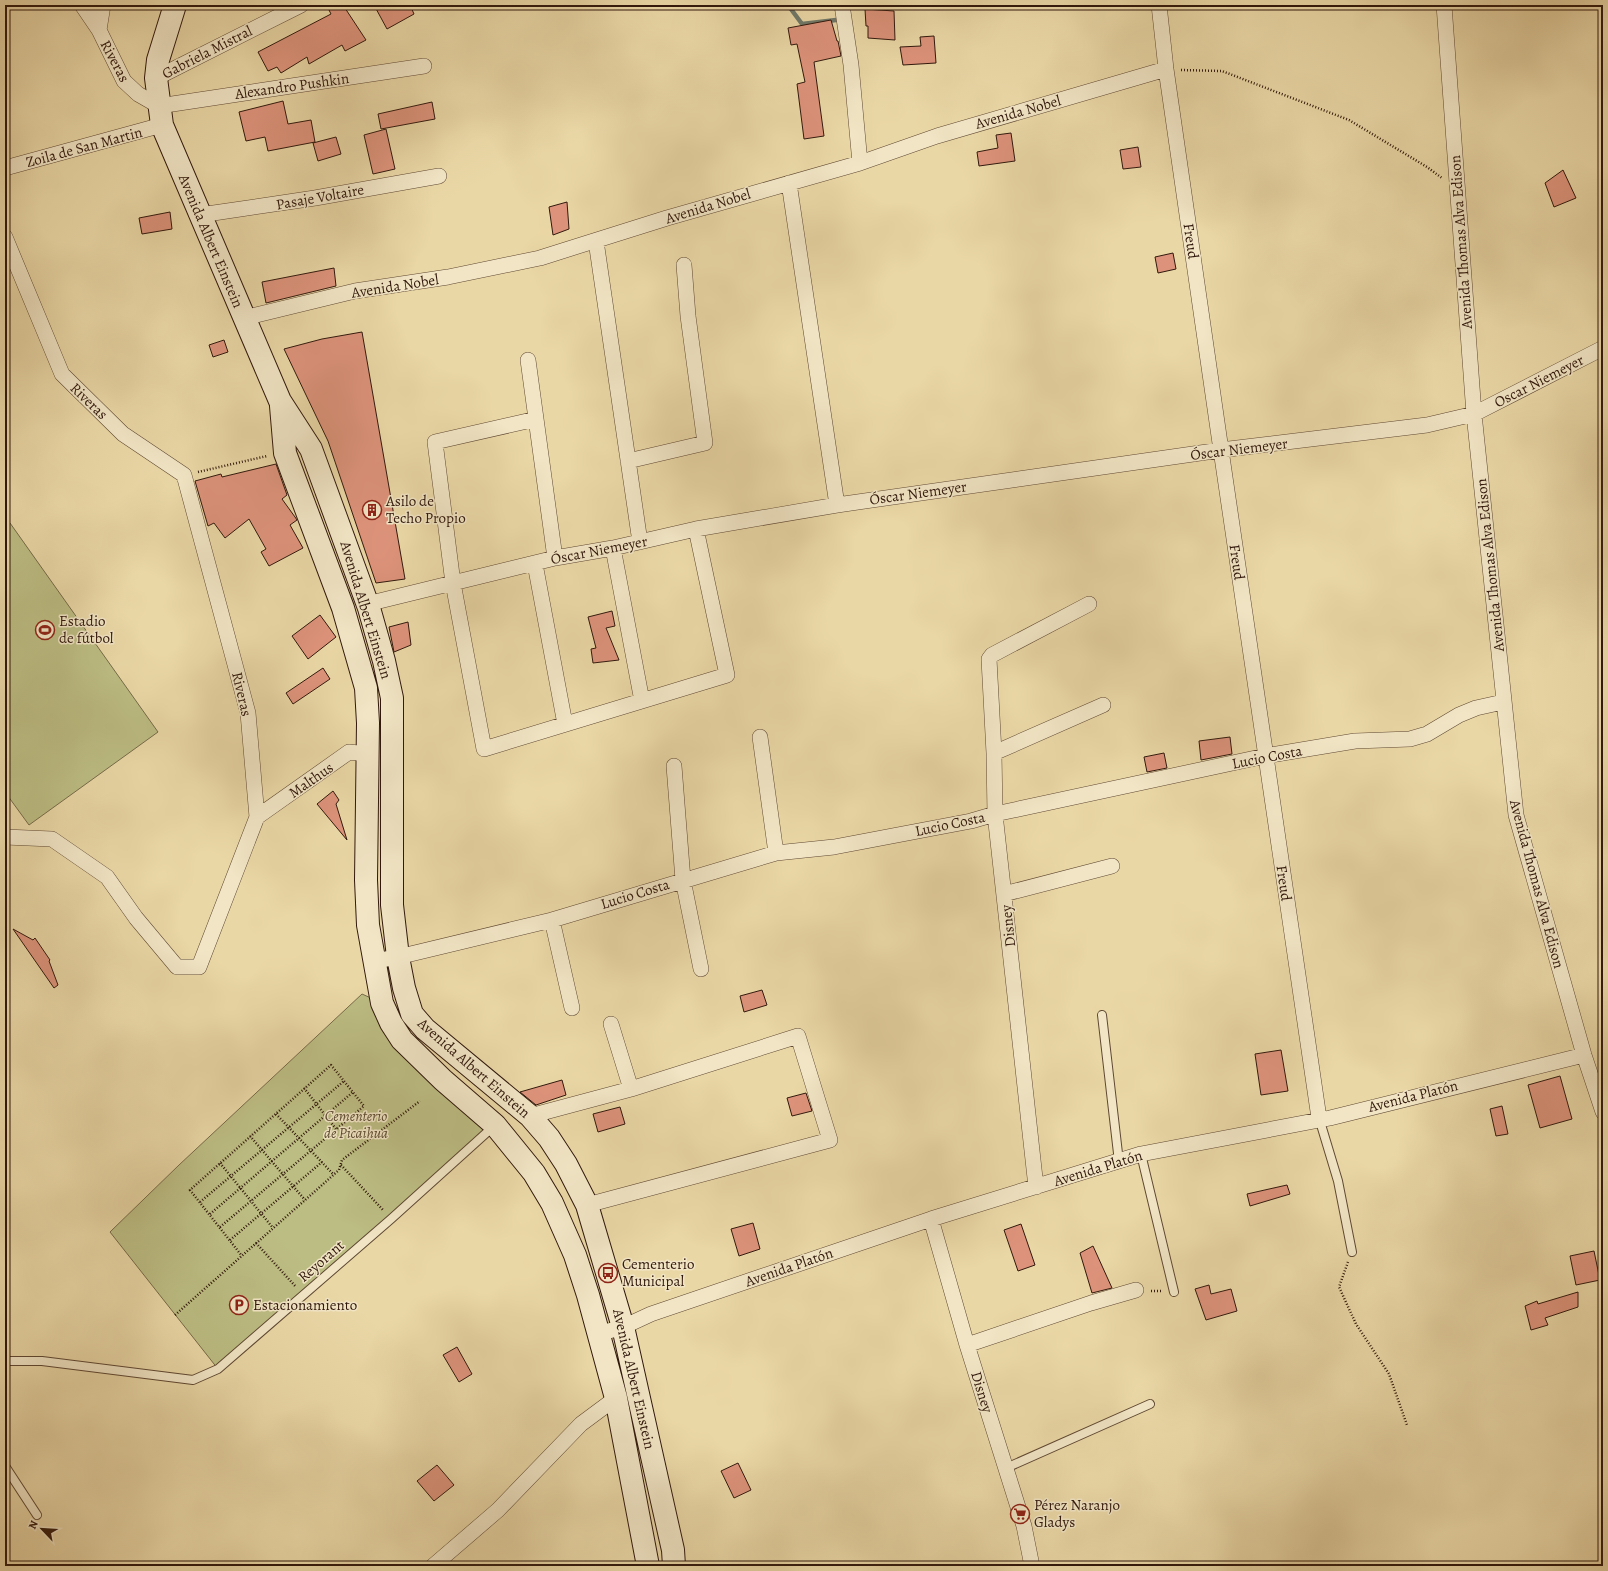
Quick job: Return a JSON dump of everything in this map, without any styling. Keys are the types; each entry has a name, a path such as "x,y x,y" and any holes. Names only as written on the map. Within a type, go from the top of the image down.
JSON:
{"street":[{"name":"Riveras","path":"82,5 99,30 124,81 160,116"},
{"path":"99,30 103,5"},
{"name":"Avenida Albert Einstein","path":"175,5 158,60 156,78 160,116 200,215 280,400 310,448 367,604 384,661 392,698 392,905 398,957 404,988 412,1014 425,1029 530,1116 549,1138 562,1158 587,1205 623,1327 673,1550 674,1566"},
{"name":"Gabriela Mistral","path":"156,78 301,5"},
{"path":"842,5 851,65 860,163"},
{"name":"Freud","path":"1159,5 1166,70 1319,1118"},
{"name":"Avenida Thomas Alva Edison","path":"1444,5 1474,414 1516,815 1584,1055 1603,1112"},
{"name":"Alexandro Pushkin","path":"160,116 424,66"},
{"name":"Avenida Nobel","path":"244,318 355,291 448,277 540,258 860,163 937,136 1166,70"},
{"name":"Zoila de San Martin","path":"5,168 160,116"},
{"name":"Pasaje Voltaire","path":"200,215 315,198 439,176"},
{"path":"789,183 837,505"},
{"name":"Riveras","path":"5,237 62,374 123,434 184,475 248,713 257,817 199,967 177,966 136,918 107,877 52,839 5,837"},
{"path":"596,241 640,542"},
{"path":"628,461 705,443 688,316 684,265"},
{"name":"Oscar Niemeyer","path":"1474,414 1603,348"},
{"path":"528,360 555,558"},
{"name":"Avenida Albert Einstein","path":"280,400 285,453 342,608 358,657 366,688 366,880 368,925 382,1002 391,1023 402,1040 443,1080 495,1125 534,1173 552,1203 575,1255 616,1398 648,1566"},
{"name":"Óscar Niemeyer","path":"367,604 555,558 613,548 696,529 837,505 1221,450 1427,425 1474,414"},
{"path":"536,419 435,442 453,583 484,749 727,675 696,529"},
{"path":"613,548 642,701"},
{"path":"535,564 565,724"},
{"name":"Disney","path":"1036,1187 995,814 994,753 989,659 992,655 1089,604"},
{"name":"Lucio Costa","path":"374,961 398,957 552,920 776,853 834,847 971,821 995,814 1265,756 1355,741 1410,739 1427,734 1476,708 1503,702"},
{"path":"994,753 1104,705"},
{"path":"760,737 776,853"},
{"name":"Malthus","path":"257,817 349,752 367,754"},
{"path":"674,766 683,880 701,969"},
{"path":"1004,894 1112,866"},
{"path":"552,920 572,1008"},
{"path":"611,1024 631,1089"},
{"path":"530,1116 631,1089 798,1036 830,1140 587,1205"},
{"name":"Avenida Platón","path":"598,1334 623,1327 651,1314 931,1219 1141,1154 1319,1118 1330,1118 1584,1055"},
{"name":"Disney","path":"931,1219 967,1345 1024,1526 1032,1566"},
{"path":"967,1345 1136,1290"},
{"path":"433,1566 498,1510 581,1424 616,1398"}],"lane":[{"path":"1102,1015 1119,1162"},
{"path":"1319,1118 1338,1181 1352,1252"},
{"name":"Reyorant","path":"5,1361 42,1360 193,1380 218,1369 391,1219 495,1125"},
{"path":"1141,1154 1174,1292"},
{"path":"1006,1468 1150,1404"},
{"path":"5,1466 37,1515"}],"path":[{"path":"1166,70 1222,71 1349,120 1427,167 1457,190"},
{"path":"184,475 285,453"},
{"path":"220,1227 364,1106 331,1065 190,1190 242,1256"},
{"path":"200,1202 344,1081"},
{"path":"304,1088 336,1129"},
{"path":"210,1214 353,1092"},
{"path":"175,1315 334,1175 339,1170 342,1160 420,1101"},
{"path":"276,1114 334,1175"},
{"path":"250,1136 305,1200"},
{"path":"230,1240 322,1162"},
{"path":"220,1163 273,1228"},
{"path":"340,1165 391,1219"},
{"path":"256,1243 304,1295"},
{"path":"1352,1252 1339,1287 1356,1324 1389,1374 1407,1425"},
{"path":"1136,1290 1174,1292"}],"green space":[{"name":"Estadio de fútbol","path":"10,523 158,732 29,825 5,792 5,527"},
{"name":"Cementerio de Picaihua","path":"362,994 382,1003 495,1125 218,1369 110,1232 179,1165"}],"building":[{"path":"337,5 343,5 366,40 345,51 342,45 309,64 307,57 281,73 277,67 268,71 258,52 331,14 329,10"},
{"path":"374,5 410,5 414,14 387,29"},
{"path":"865,9 894,11 895,40 868,38 868,26 866,26"},
{"path":"831,20 841,56 814,62 824,136 804,139 797,84 805,82 797,44 791,45 788,28"},
{"path":"934,36 936,63 903,65 900,47 921,46 920,37"},
{"path":"283,101 288,124 311,120 315,142 268,151 265,137 246,141 239,112"},
{"path":"432,102 435,119 381,129 378,114"},
{"path":"386,129 395,169 373,174 364,135"},
{"path":"1011,133 1015,161 979,166 977,152 998,148 996,135"},
{"path":"336,137 341,154 318,161 313,143"},
{"path":"1138,147 1141,167 1123,169 1120,150"},
{"path":"1563,170 1576,198 1554,207 1545,183"},
{"path":"567,202 569,229 553,235 549,207"},
{"path":"170,212 172,229 142,234 139,218"},
{"path":"1173,253 1176,269 1158,273 1155,257"},
{"path":"334,268 336,286 266,303 262,282"},
{"name":"Asilo de Techo Propio","path":"362,332 405,579 376,583 328,441 284,349 322,339"},
{"path":"224,340 228,352 213,357 209,345"},
{"path":"276,464 287,495 282,499 297,520 290,525 303,548 269,566 261,552 266,549 249,519 225,538 214,523 208,526 195,481 221,474 222,477"},
{"path":"612,611 615,626 606,628 619,660 593,663 591,649 596,648 588,617"},
{"path":"320,615 336,637 308,659 292,636"},
{"path":"408,622 411,645 394,652 389,627"},
{"path":"323,668 330,679 293,704 286,693"},
{"path":"1230,737 1232,754 1201,760 1199,741"},
{"path":"1164,753 1167,768 1147,772 1144,757"},
{"path":"333,791 339,800 336,804 347,840 317,804"},
{"path":"13,929 33,940 35,938 50,960 49,961 58,985 54,988"},
{"path":"762,990 767,1005 744,1012 740,996"},
{"path":"1281,1050 1288,1091 1261,1095 1255,1054"},
{"path":"1560,1076 1572,1119 1540,1128 1528,1085"},
{"path":"562,1080 566,1095 536,1105 520,1092"},
{"path":"806,1093 812,1111 792,1116 787,1098"},
{"path":"1502,1106 1508,1134 1496,1136 1490,1109"},
{"path":"620,1107 625,1124 598,1132 593,1114"},
{"path":"1287,1185 1290,1194 1250,1206 1247,1194"},
{"path":"753,1223 760,1249 739,1256 731,1229"},
{"path":"1021,1224 1035,1265 1018,1271 1004,1230"},
{"path":"1093,1246 1112,1288 1092,1293 1080,1253"},
{"path":"1594,1251 1600,1280 1576,1285 1570,1256"},
{"path":"1209,1285 1211,1294 1231,1289 1237,1311 1206,1320 1195,1289"},
{"path":"1578,1292 1578,1307 1545,1318 1548,1325 1531,1330 1525,1306 1537,1301 1538,1304"},
{"path":"457,1347 472,1374 459,1382 443,1355"},
{"path":"738,1463 751,1490 734,1498 721,1471"},
{"path":"437,1465 454,1485 434,1501 417,1481"}],"waterway":[{"path":"788,5 802,24 836,20"}],"place":[{"name":"Asilo de Techo Propio","path":"372,510"},
{"name":"Estadio de fútbol","path":"45,630"},
{"name":"Cementerio Municipal","path":"608,1273"},
{"name":"Estacionamiento","path":"239,1305"},
{"name":"Pérez Naranjo Gladys","path":"1020,1514"}]}
